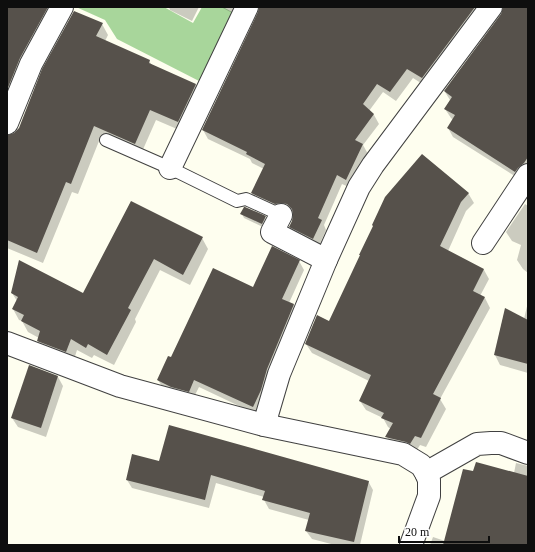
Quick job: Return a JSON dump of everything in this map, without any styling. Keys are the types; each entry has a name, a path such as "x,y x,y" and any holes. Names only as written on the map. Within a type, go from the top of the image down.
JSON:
{"street":[{"path":"7,122 31,64 62,7"},
{"path":"170,168 246,7"},
{"path":"264,425 279,374 326,260 359,187 373,165 491,7"},
{"path":"483,243 528,175"},
{"path":"281,215 272,232 326,260"},
{"path":"7,343 120,386 264,425 404,454 421,465 429,480 429,496 411,545"},
{"path":"426,473 477,444 501,444 528,453"}],"lane":[{"path":"106,140 170,168 237,201 246,199 281,215"}],"green space":[{"path":"76,7 164,7 193,23 202,7 223,7 234,13 201,82 117,39 105,20"}],"building":[{"path":"7,7 48,7 20,58 7,90"},
{"path":"259,7 475,7 422,78 407,69 390,92 377,84 363,104 374,114 355,140 363,144 346,180 337,175 318,218 322,220 313,239 289,227 293,214 292,209 287,204 275,204 251,193 265,164 246,154 247,152 202,130"},
{"path":"503,7 528,7 528,157 515,172 447,128 455,115 444,109 452,97 444,91 501,14"},
{"path":"74,11 103,23 96,36 150,60 149,63 196,84 178,122 150,110 135,144 94,126 71,184 66,182 37,253 7,240 7,135 14,133 19,128 42,69"},
{"path":"422,154 469,193 461,202 440,246 484,269 473,291 485,297 433,394 441,398 421,438 415,436 410,444 385,437 393,423 381,418 384,413 359,401 371,375 305,344 317,315 329,321 385,197"},
{"path":"131,201 203,237 183,275 154,259 128,308 131,310 107,355 88,344 86,348 71,339 66,352 37,341 40,331 21,321 24,315 12,309 18,297 11,293 19,260 83,293"},
{"path":"244,207 266,216 262,224 240,214"},
{"path":"272,246 300,260 282,299 294,304 253,407 194,380 189,392 171,387 157,380 168,356 171,357 213,268 253,287"},
{"path":"505,308 528,320 528,364 494,355"},
{"path":"29,365 58,376 41,428 11,418"},
{"path":"169,425 369,481 354,542 305,531 310,513 262,500 265,491 211,475 205,500 126,480 132,454 159,461"},
{"path":"476,462 528,476 528,545 443,545 463,469 473,471"}]}
